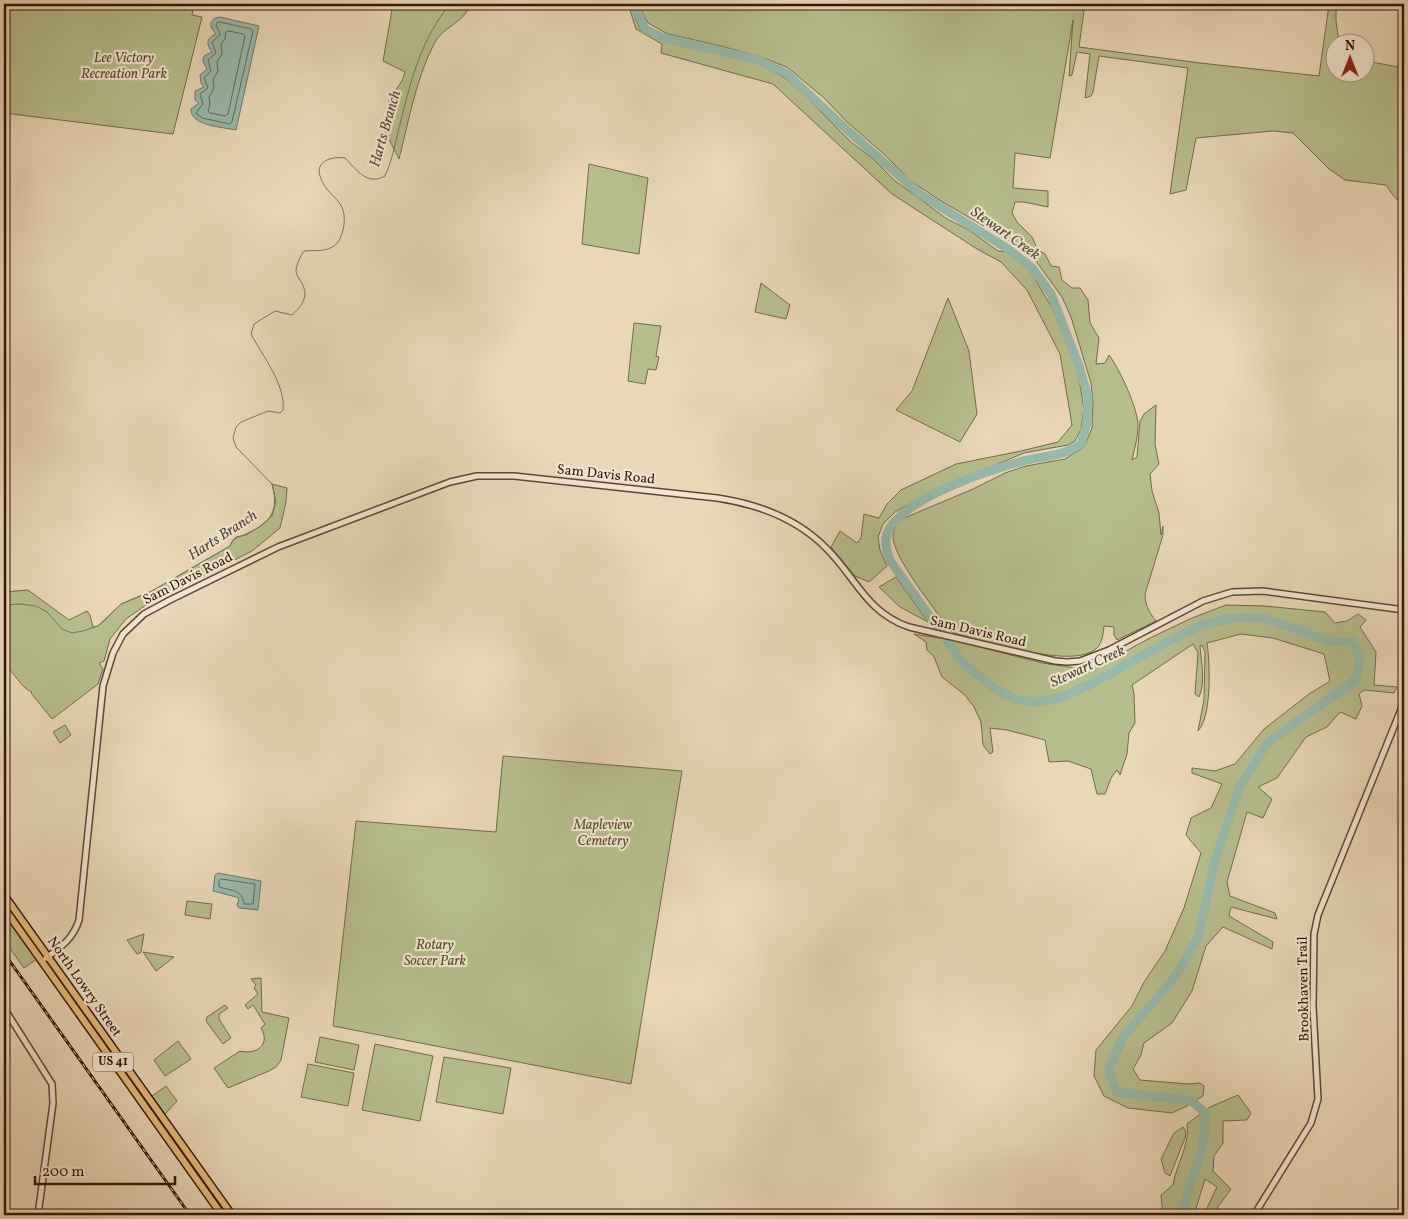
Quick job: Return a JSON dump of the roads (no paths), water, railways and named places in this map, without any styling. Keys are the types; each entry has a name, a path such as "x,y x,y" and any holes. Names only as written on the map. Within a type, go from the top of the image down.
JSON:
{"main road":[{"name":"North Lowry Street","path":"4,895 45,959 232,1215"},
{"name":"US 41","path":"4,908 45,959 222,1215"}],"street":[{"name":"Sam Davis Road","path":"45,959 68,942 76,931 102,686 113,653 123,634 136,620 170,600 270,550 450,482 484,476 514,476 732,500 771,512 804,530 827,549 864,596 880,612 893,621 916,629 1055,661 1080,661 1109,650 1203,602 1232,592 1248,590 1290,594 1404,610"},
{"name":"Brookhaven Trail","path":"1254,1215 1311,1123 1318,1099 1313,1007 1314,934 1318,915 1404,702"},
{"path":"4,1008 53,1086 53,1103 38,1215"}],"water":[{"path":"220,17 259,26 236,130 216,127 201,122 192,115 191,109 199,103 195,100 195,91 204,87 201,83 200,75 207,69 203,61 204,56 212,52 208,42 210,37 216,34 211,27 211,22 215,18"},
{"path":"218,873 261,881 258,910 239,908 237,905 239,899 236,897 213,891 215,875"}],"waterway":[{"name":"Harts Branch","path":"4,605 36,606 47,612 62,629 72,633 83,631 98,626 121,604 152,591 230,546 236,537 246,535 272,516 276,501 272,484 236,447 233,438 236,427 241,422 268,411 280,413 283,410 283,400 277,381 251,334 254,324 275,311 292,315 295,313 305,296 304,288 296,270 304,251 333,247 341,236 344,219 343,211 341,205 323,184 319,171 320,166 326,160 345,158 358,172 368,178 379,179 385,176 419,59 432,31 450,4"},
{"name":"Stewart Creek","path":"636,4 645,29 664,38 758,60 786,73 920,194 1008,249 1032,268 1051,294 1079,366 1088,397 1087,423 1081,444 1063,453 1008,465 933,494 902,515 888,530 886,538 889,559 962,662 994,688 1014,699 1034,702 1059,698 1090,685 1167,642 1204,624 1231,618 1264,618 1330,642 1352,642 1360,656 1357,679 1267,743 1239,789 1214,864 1198,938 1172,981 1123,1037 1109,1070 1117,1092 1192,1101 1206,1114 1203,1146 1181,1215"}],"railway":[{"path":"4,953 190,1215"}],"park label":[{"name":"Lee Victory Recreation Park","path":"124,66"},
{"name":"Mapleview Cemetery","path":"603,834"},
{"name":"Rotary Soccer Park","path":"435,954"}]}
